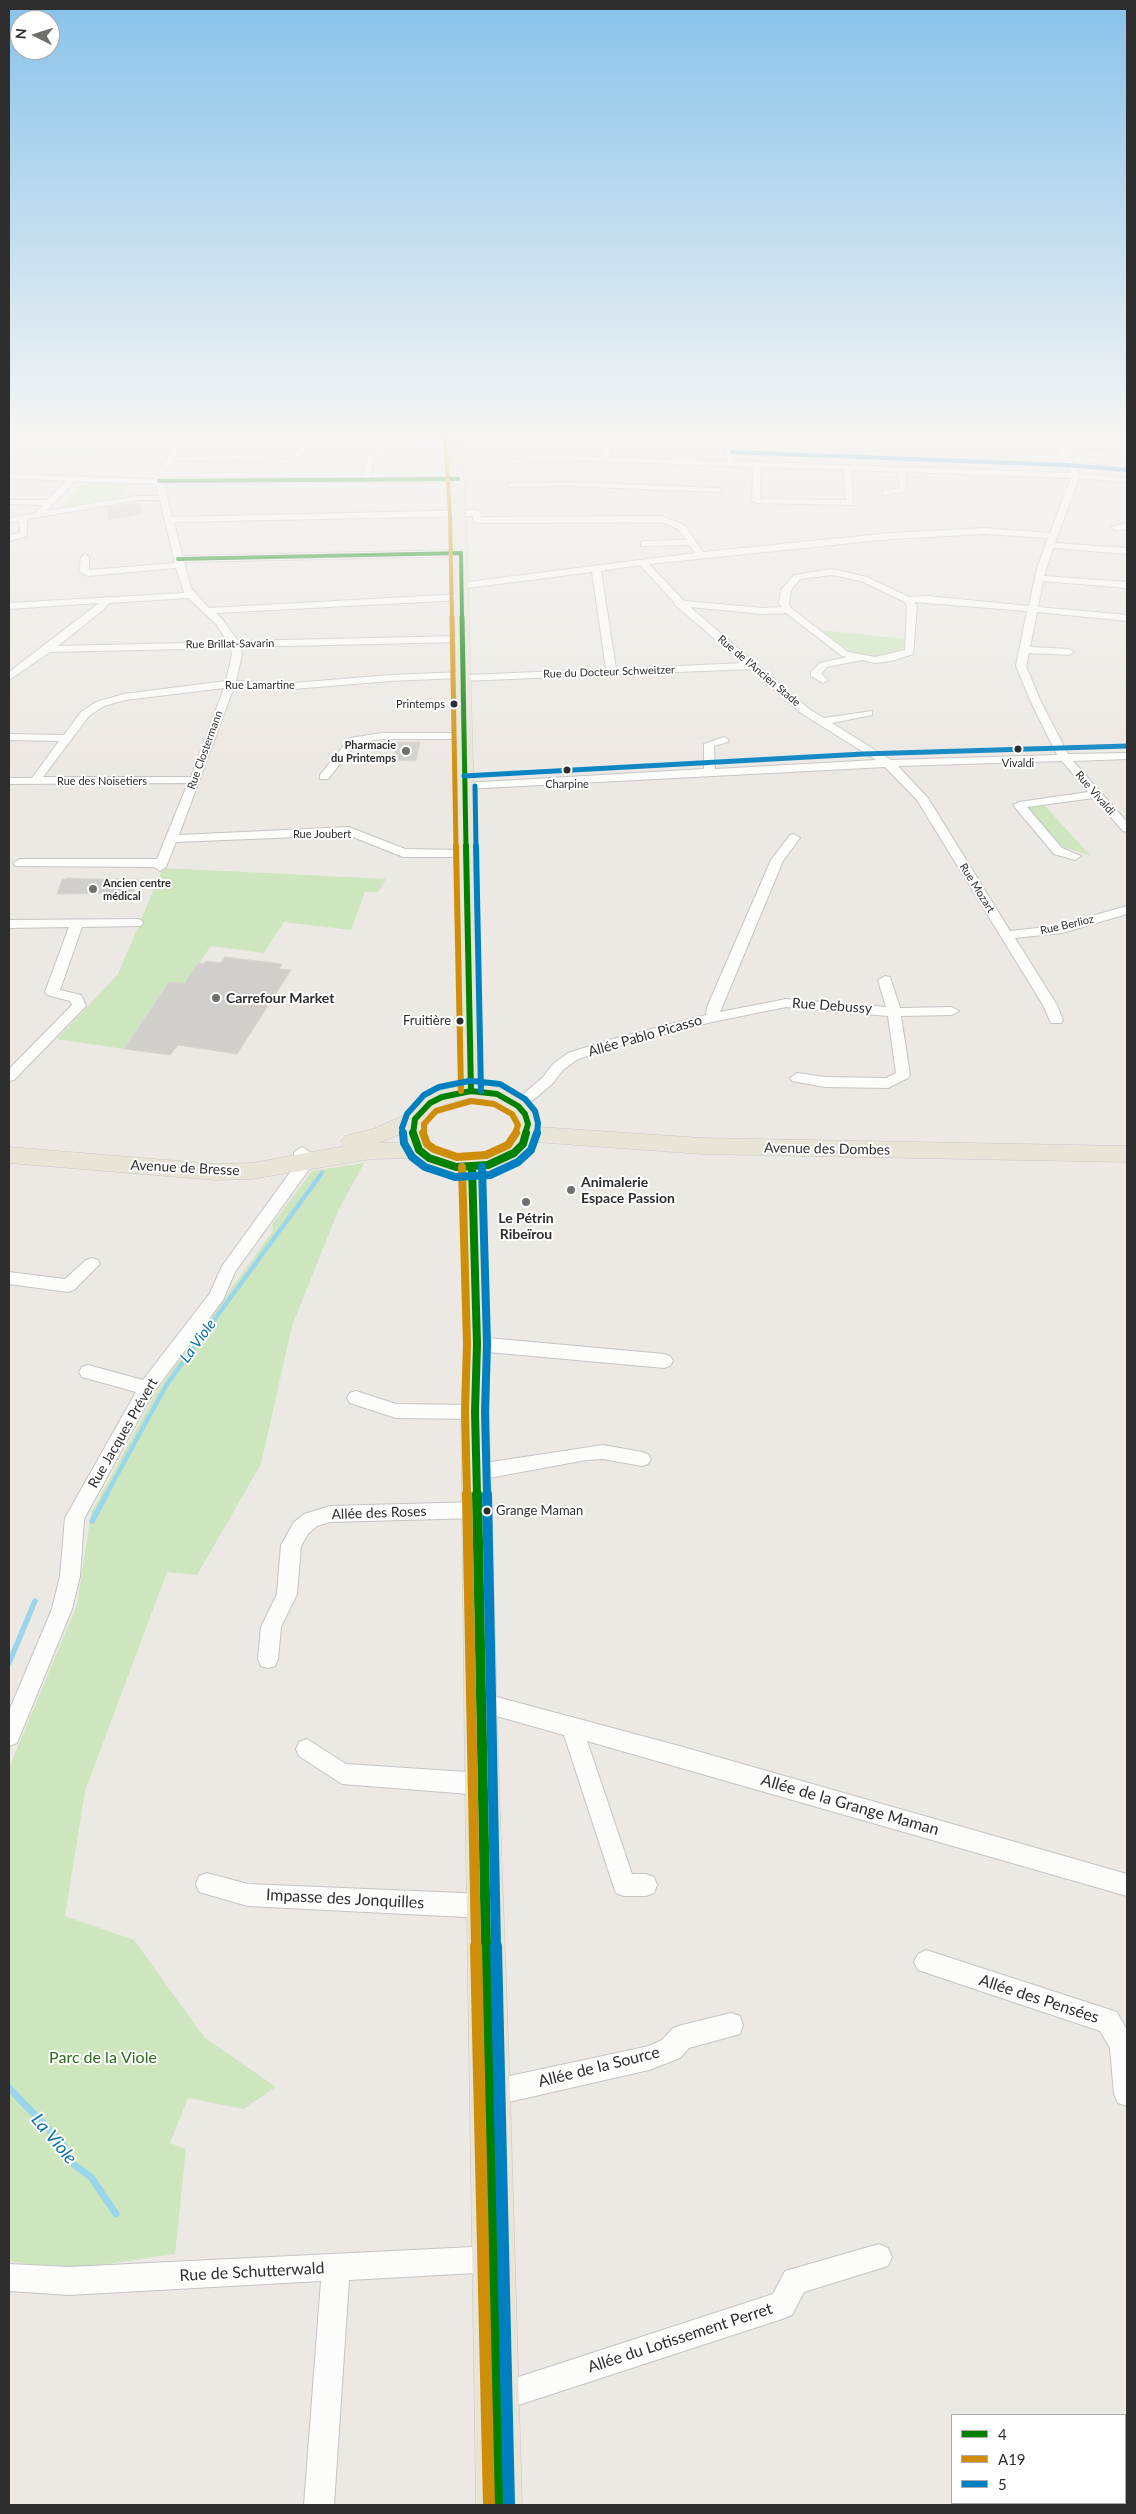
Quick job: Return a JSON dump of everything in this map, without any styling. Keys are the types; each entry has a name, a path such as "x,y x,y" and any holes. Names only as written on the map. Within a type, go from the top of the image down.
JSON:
{"main road":[{"path":"461,553 460,592 468,854 471,1091"},
{"path":"471,1091 497,1094 518,1106 525,1114 528,1124 527,1134 522,1144 514,1153 488,1165 472,1167 442,1163 420,1150 413,1135 415,1120 430,1103 442,1096 471,1091"},
{"name":"Avenue de Bresse","path":"9,1154 215,1172 252,1171 379,1135 415,1120"},
{"name":"Avenue des Dombes","path":"527,1134 702,1146 1127,1154"},
{"name":"Avenue de Bresse","path":"9,1143 217,1159 257,1160 371,1151 420,1150"},
{"path":"472,1167 477,1344 476,1412 482,1784 495,2259 499,2505"}],"street":[{"path":"176,552 190,595 220,622 234,643"},
{"path":"207,611 460,592 596,569 729,552"},
{"name":"Rue Vivaldi","path":"1048,552 1039,578 1021,666 1064,758 1127,829"},
{"path":"85,557 84,570 88,573 179,562 461,553"},
{"name":"Rue de l’Ancien Stade","path":"644,563 678,603 821,722 888,763"},
{"path":"596,569 611,672"},
{"path":"858,658 845,654 788,610 784,604 786,590 797,577 821,572 843,573 864,579 908,600 927,599 1127,618"},
{"path":"1039,578 1127,585"},
{"path":"9,606 190,595"},
{"path":"9,677 100,608 106,600"},
{"path":"823,680 815,674 824,665 858,658 892,658 910,652 912,606 908,600"},
{"path":"678,603 764,611 788,610"},
{"name":"Rue Brillat-Savarin","path":"48,649 234,643 461,640"},
{"name":"Rue Clostermann","path":"172,840 236,662 234,643"},
{"path":"1024,650 1069,652"},
{"name":"Rue du Docteur Schweitzer","path":"463,676 754,666"},
{"name":"Rue Lamartine","path":"35,781 85,714 100,704 124,697 229,684 293,686 390,678 463,676"},
{"path":"821,722 868,713"},
{"path":"9,736 67,738"},
{"path":"324,777 354,740 382,736 464,736"},
{"path":"710,771 709,744 724,740"},
{"path":"465,786 710,771 888,763 1127,756"},
{"name":"Rue Mozart","path":"888,763 922,798 1050,1005 1056,1020"},
{"name":"Rue des Noisetiers","path":"9,781 194,780"},
{"path":"1075,856 1058,850 1020,805 1096,794"},
{"name":"Rue Joubert","path":"172,840 349,831 403,853 468,854"},
{"name":"Allée Pablo Picasso","path":"518,1106 548,1080 558,1067 574,1056 610,1044 712,1018 714,1007 777,860 794,838"},
{"path":"19,863 161,865 172,840"},
{"name":"Rue Berlioz","path":"1006,935 1057,930 1127,910"},
{"path":"9,924 137,923"},
{"path":"9,1077 79,1006 76,998 52,992 77,924"},
{"path":"797,1078 825,1082 888,1083 903,1075 894,1012 885,980"},
{"name":"Rue Debussy","path":"712,1018 786,1003 894,1012 952,1011"},
{"name":"Rue Jacques Prévert","path":"9,1736 62,1609 70,1576 75,1518 147,1388 217,1296 228,1270 302,1168 302,1157"},
{"path":"9,1278 68,1286 92,1264"},
{"path":"477,1344 664,1361"},
{"path":"88,1372 147,1388"},
{"path":"356,1398 396,1411 476,1412"},
{"path":"478,1472 586,1453 603,1452 642,1459"},
{"name":"Allée des Roses","path":"268,1659 271,1627 287,1594 291,1545 301,1528 311,1520 330,1514 478,1510"},
{"name":"Allée de la Grange Maman","path":"482,1703 1127,1885"},
{"path":"572,1727 624,1886 646,1885"},
{"path":"308,1749 342,1774 482,1784"},
{"name":"Impasse des Jonquilles","path":"207,1884 248,1895 485,1906"},
{"name":"Allée des Pensées","path":"926,1962 1108,2021 1122,2045 1127,2094"},
{"name":"Allée de la Source","path":"491,2093 648,2058 671,2049 682,2037 731,2024"},
{"name":"Allée du Lotissement Perret","path":"498,2398 782,2305 795,2281 879,2257"},
{"name":"Rue de Schutterwald","path":"9,2278 69,2281 495,2259"},
{"path":"318,2505 336,2267"}],"green space":[{"path":"820,630 906,639 905,648 882,656 864,656 851,652"},
{"path":"1044,805 1091,856 1058,845 1027,809 1030,806"},
{"path":"163,868 386,879 378,892 365,892 351,930 284,922 264,953 211,946 184,984 169,982 124,1049 57,1039 118,974"},
{"name":"Parc de la Viole","path":"364,1163 338,1211 292,1326 261,1464 197,1575 167,1572 85,1791 65,1916 134,1940 205,2038 276,2087 243,2109 188,2098 170,2143 186,2149 175,2254 66,2270 9,2261 9,1768 77,1605 91,1513 157,1391 273,1231 272,1225 312,1171"}],"building":[{"name":"Pharmacie du Printemps","path":"397,742 420,742 416,761 393,760"},
{"name":"Ancien centre médical","path":"69,878 138,879 133,893 57,894 62,880"},
{"name":"Carrefour Market","path":"225,957 282,964 279,969 291,970 237,1054 178,1045 170,1055 124,1049 169,982 184,984 198,963 204,964 206,961 221,963"}],"waterway":[{"name":"La Viole","path":"106,1495 167,1384 322,1173"},
{"name":"La Viole","path":"92,1521 107,1494"},
{"name":"La Viole","path":"9,1663 35,1601"},
{"name":"La Viole","path":"9,2088 63,2144 73,2164 91,2177 116,2214"}],"transit line":[{"name":"A19","path":"451,552 461,1091"},
{"name":"4","path":"461,553 471,1091"},
{"name":"4","path":"178,559 461,553"},
{"name":"5","path":"464,776 863,754 1127,746"},
{"name":"5","path":"475,786 481,1091"},
{"name":"5","path":"469,1081 439,1087 424,1095 407,1114 402,1128 404,1143 412,1157 425,1167 455,1177 490,1175 518,1162 531,1150 537,1136 538,1123 535,1111 525,1099 500,1084 472,1081"},
{"name":"4","path":"471,1091 497,1094 518,1106 525,1114 528,1124 523,1144 514,1153 488,1165 456,1167 429,1158 419,1150 414,1140 412,1130 415,1119 430,1103 442,1097 471,1091"},
{"name":"A19","path":"471,1101 494,1104 512,1114 518,1125 514,1138 508,1145 486,1155 457,1157 434,1149 427,1144 422,1130 424,1124 436,1111 471,1101"},
{"name":"A19","path":"462,1167 467,1344 465,1412 472,1784 489,2505"},
{"name":"4","path":"472,1167 477,1344 475,1412 482,1784 499,2505"},
{"name":"5","path":"482,1167 487,1344 485,1412 492,1784 509,2505"}],"place":[{"name":"Printemps","path":"454,704"},
{"name":"Vivaldi","path":"1018,749"},
{"name":"Pharmacie du Printemps","path":"406,751"},
{"name":"Charpine","path":"567,770"},
{"name":"Ancien centre médical","path":"93,889"},
{"name":"Carrefour Market","path":"216,998"},
{"name":"Fruitière","path":"460,1021"},
{"name":"Animalerie Espace Passion","path":"571,1190"},
{"name":"Le Pétrin Ribeïrou","path":"526,1202"},
{"name":"Grange Maman","path":"487,1511"}]}
